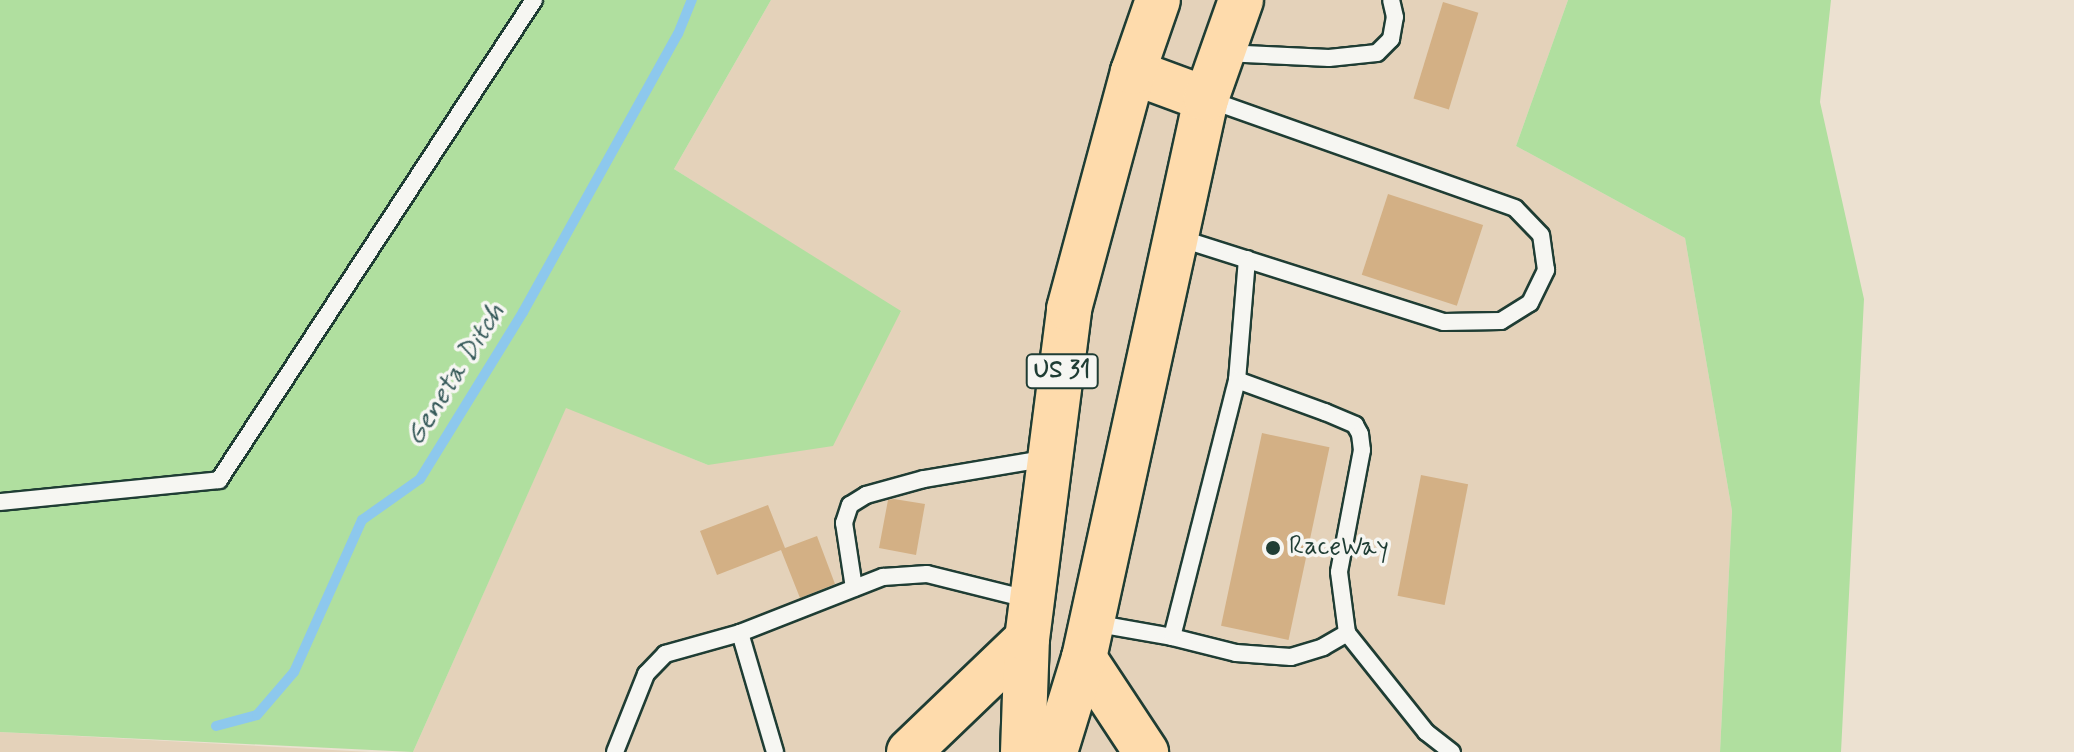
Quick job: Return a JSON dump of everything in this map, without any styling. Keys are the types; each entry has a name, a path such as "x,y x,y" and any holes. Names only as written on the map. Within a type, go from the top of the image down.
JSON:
{"main road":[{"name":"US 31","path":"1023,752 1030,620 1069,309 1133,72 1158,0"},
{"path":"1055,752 1088,640 1206,99 1241,0"},
{"path":"1133,72 1206,99"},
{"path":"909,752 1030,620"},
{"path":"1088,640 1146,752"}],"lane":[{"path":"0,502 219,480 534,0"},
{"path":"1222,53 1329,58 1377,53 1391,39 1395,17 1391,0"},
{"path":"1174,236 1444,322 1501,321 1530,303 1546,270 1541,235 1515,208 1206,99"},
{"path":"1172,637 1237,380 1247,259"},
{"path":"1237,380 1355,425 1362,450 1339,572 1347,633 1426,732 1452,752"},
{"path":"854,588 844,523 850,505 866,495 924,479 1051,458"},
{"path":"615,752 646,674 665,654 740,633 883,577 927,574 1030,620"},
{"path":"740,633 775,752"},
{"path":"1088,640 1172,637 1236,653 1291,657 1323,647 1347,633"}],"shaded area":[{"path":"771,0 1568,0 1516,146 1685,238 1732,511 1720,752 413,752 566,407 708,465 901,312 674,169"},
{"path":"0,732 370,752 0,752"}],"green space":[{"path":"0,0 771,0 674,169 901,311 833,446 708,465 566,408 413,752 0,732"},
{"path":"1568,0 1831,0 1820,102 1864,299 1841,752 1720,752 1732,511 1685,238 1516,146"}],"building":[{"path":"1443,2 1478,13 1449,109 1413,99"},
{"path":"1388,194 1483,225 1457,306 1362,275"},
{"path":"1262,433 1329,447 1289,640 1221,626"},
{"path":"1421,475 1468,484 1445,605 1398,596"},
{"path":"888,500 925,504 916,555 879,548"},
{"path":"768,505 785,548 817,536 835,584 800,598 781,550 717,575 700,531"}],"waterway":[{"name":"Geneta Ditch","path":"216,726 257,715 294,672 362,520 420,479 523,312 678,34 692,0"}],"place":[{"name":"RaceWay","path":"1273,548"}]}
